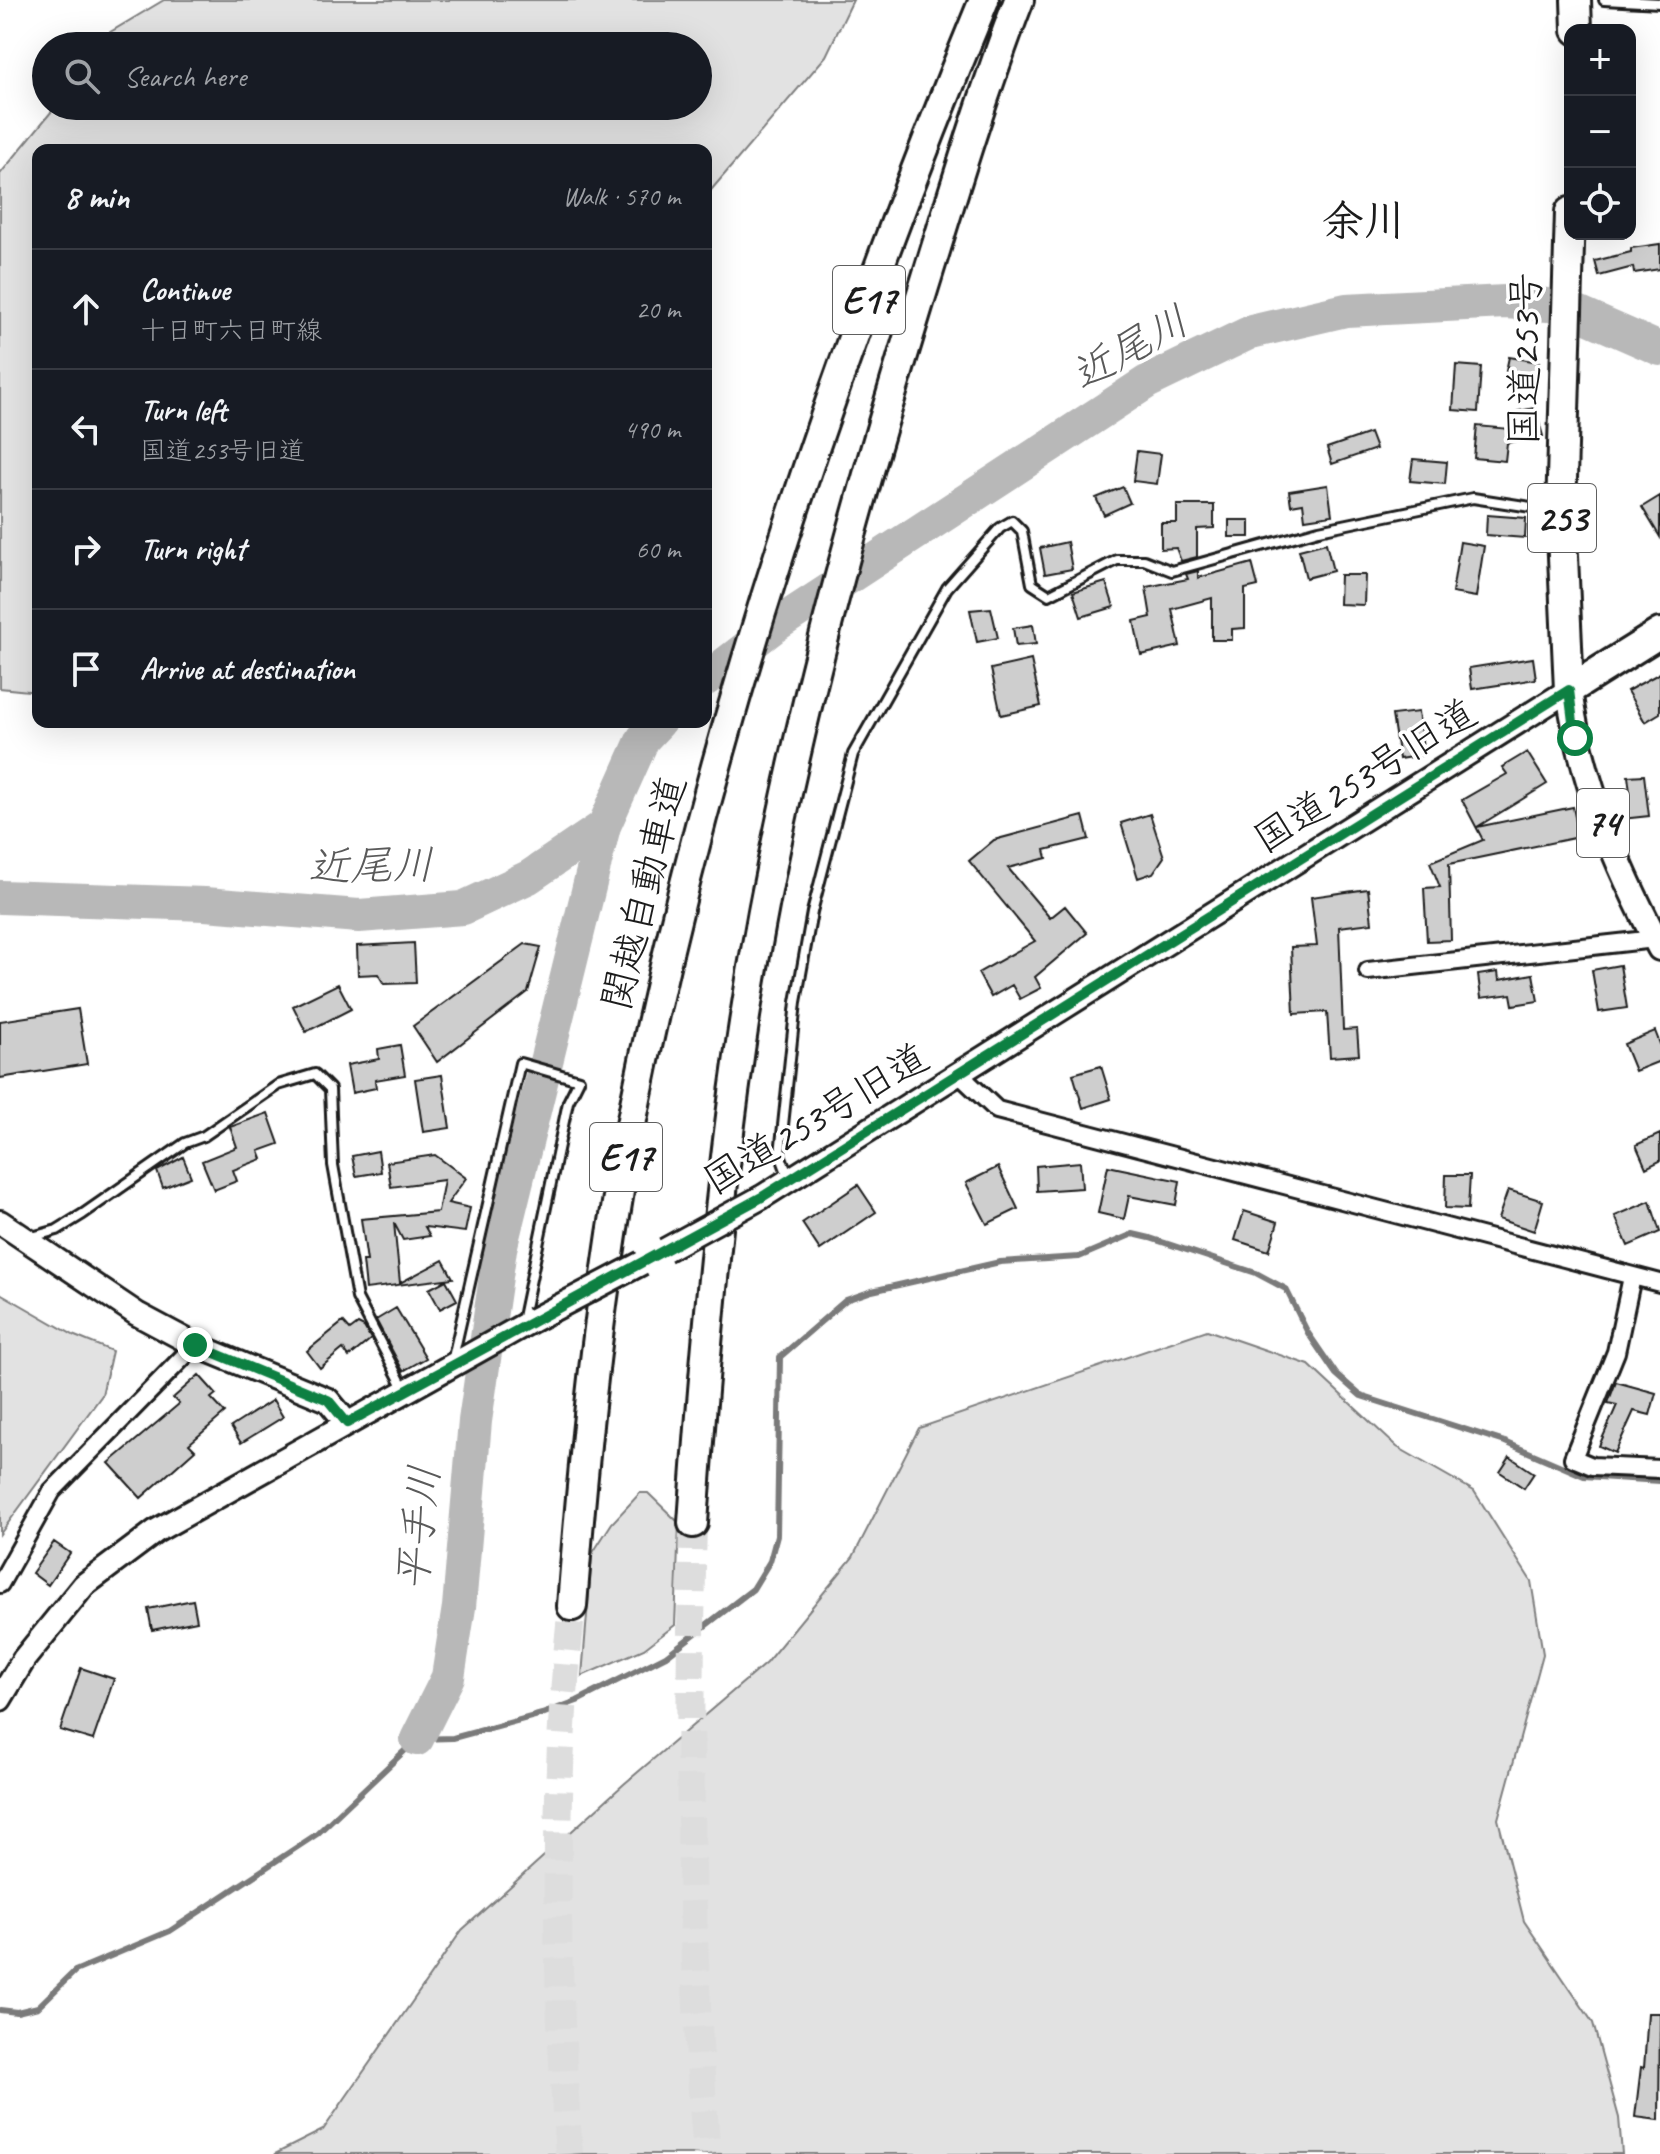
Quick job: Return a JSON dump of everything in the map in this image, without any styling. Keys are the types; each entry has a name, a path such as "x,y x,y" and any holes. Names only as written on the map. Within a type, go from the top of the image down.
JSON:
{"highway":[{"name":"関越自動車道","path":"572,1606 599,1327 633,1115 677,911 763,603 882,264 984,0"},
{"name":"E17","path":"693,1523 710,1300 734,1090 780,829 846,547 968,136 1019,0"},
{"path":"1576,0 1577,24"},
{"name":"国道253号","path":"1569,240 1561,512 1569,690"},
{"path":"1569,690 1660,633"}],"main road":[{"name":"74","path":"1569,690 1575,738 1589,787 1625,882 1658,943"}],"street":[{"name":"国道253号旧道","path":"0,1699 24,1659 84,1585 156,1531 520,1327 762,1197 1569,690"},
{"path":"1368,971 1658,943"},
{"path":"960,1075 997,1110 1660,1283"},
{"path":"0,1222 137,1314 195,1345 328,1400 347,1423"},
{"path":"1632,1277 1616,1352 1573,1458 1592,1466 1660,1469"},
{"path":"0,1584 52,1491 195,1345"}],"lane":[{"path":"1604,0 1660,3"},
{"path":"790,1179 780,1154 796,1002 819,883 853,754 947,588 1000,528 1012,521 1022,531 1032,584 1049,595 1117,560 1144,560 1172,571 1319,530 1473,498 1561,512"},
{"path":"456,1363 520,1063 579,1080 568,1102 520,1327"},
{"path":"25,1239 57,1230 278,1085 315,1074 330,1089 333,1165 357,1298 405,1391"}],"shaded area":[{"path":"164,0 853,0 826,56 712,189 712,144 32,144 32,691 0,688 0,174 44,120 712,120 712,32 110,32"},
{"path":"0,1293 75,1336 112,1351 102,1395 0,1534"},
{"path":"1207,1330 1309,1365 1397,1447 1474,1491 1531,1581 1543,1654 1498,1819 1524,1921 1593,2023 1619,2118 1622,2154 275,2154 323,2130 462,1930 624,1784 766,1663 853,1557 919,1428"},
{"path":"640,1493 648,1493 679,1523 675,1625 644,1649 582,1676 592,1554 612,1523"}],"building":[{"path":"1660,244 1660,269 1634,273 1633,267 1599,276 1595,261 1631,252 1631,248"},
{"path":"1509,357 1539,362 1536,377 1506,371"},
{"path":"1456,365 1481,367 1478,412 1453,410"},
{"path":"1535,408 1543,436 1507,443 1505,461 1474,458 1477,426 1521,430 1518,411"},
{"path":"1370,433 1376,449 1332,464 1327,448"},
{"path":"1137,451 1161,454 1157,484 1133,481"},
{"path":"1413,459 1447,462 1445,484 1410,481"},
{"path":"1328,485 1332,515 1305,519 1303,503 1291,505 1289,491"},
{"path":"1123,487 1130,503 1104,515 1096,498"},
{"path":"1660,496 1660,537 1642,507"},
{"path":"1177,505 1214,505 1214,528 1197,529 1197,557 1181,561 1176,548 1161,549 1161,523 1177,523"},
{"path":"1487,515 1526,518 1525,538 1486,535"},
{"path":"1229,520 1250,520 1250,537 1229,537"},
{"path":"1067,542 1072,569 1045,574 1040,548"},
{"path":"1460,542 1484,546 1476,597 1452,593"},
{"path":"1326,543 1333,571 1306,578 1299,550"},
{"path":"1252,563 1258,586 1245,589 1245,628 1232,629 1232,640 1212,640 1212,598 1172,609 1180,646 1141,655 1134,621 1151,617 1146,587 1188,579 1186,574 1198,571 1198,578"},
{"path":"1340,575 1365,575 1364,605 1339,604"},
{"path":"1106,582 1114,607 1081,617 1073,592"},
{"path":"991,608 998,638 977,642 970,610"},
{"path":"1033,625 1036,644 1016,646 1013,628"},
{"path":"1533,658 1536,679 1472,689 1469,668"},
{"path":"1031,660 1041,706 1001,715 991,669"},
{"path":"1660,673 1660,713 1645,722 1627,691"},
{"path":"1418,712 1424,755 1399,759 1392,715"},
{"path":"1527,752 1547,784 1477,827 1573,807 1579,837 1449,864 1451,940 1427,941 1424,888 1440,887 1430,862 1483,840 1462,800 1507,774 1502,767"},
{"path":"1644,775 1649,816 1622,819 1619,793 1630,792 1628,776"},
{"path":"1150,814 1164,857 1153,873 1138,878 1121,823"},
{"path":"1083,816 1089,839 1045,850 1047,858 1008,868 1050,918 1065,906 1087,933 1035,977 1041,988 1020,999 1012,985 991,997 978,973 1035,941 969,861 994,840"},
{"path":"1368,889 1372,923 1339,927 1343,1030 1357,1029 1359,1055 1330,1057 1327,1012 1294,1014 1291,947 1317,946 1311,897"},
{"path":"414,943 416,983 384,984 378,974 358,975 357,946"},
{"path":"525,944 541,947 528,992 437,1062 413,1026"},
{"path":"1620,965 1627,1008 1599,1012 1592,970"},
{"path":"1498,972 1499,980 1533,974 1538,1001 1513,1005 1511,994 1481,998 1478,975"},
{"path":"338,984 351,1009 306,1032 293,1006"},
{"path":"78,1009 87,1064 0,1078 0,1021"},
{"path":"1655,1031 1660,1044 1660,1061 1635,1071 1624,1044"},
{"path":"400,1045 405,1075 375,1080 376,1088 352,1093 347,1065 379,1059 378,1049"},
{"path":"1101,1066 1111,1099 1083,1108 1073,1074"},
{"path":"442,1075 450,1128 423,1132 415,1079"},
{"path":"268,1113 279,1144 259,1151 262,1159 233,1170 237,1181 214,1190 202,1161 237,1147 230,1127"},
{"path":"1660,1134 1660,1161 1646,1168 1636,1145"},
{"path":"378,1151 381,1172 356,1176 352,1156"},
{"path":"435,1155 466,1178 448,1203 470,1208 465,1232 425,1227 430,1236 403,1240 394,1223 400,1283 443,1260 453,1278 366,1289 363,1261 367,1261 361,1219 438,1212 444,1180 391,1187 387,1162"},
{"path":"183,1157 191,1177 163,1188 157,1171"},
{"path":"1080,1162 1082,1188 1037,1191 1036,1166"},
{"path":"1108,1166 1180,1181 1176,1205 1129,1196 1124,1219 1098,1213"},
{"path":"998,1167 1018,1209 987,1224 966,1183"},
{"path":"1446,1175 1470,1175 1468,1209 1445,1208"},
{"path":"858,1185 876,1212 820,1250 802,1223"},
{"path":"1508,1190 1543,1201 1534,1231 1498,1219"},
{"path":"1650,1201 1660,1232 1628,1246 1615,1216"},
{"path":"1244,1211 1278,1222 1269,1251 1235,1240"},
{"path":"446,1280 457,1300 440,1309 429,1289"},
{"path":"396,1308 426,1358 403,1371 376,1320"},
{"path":"343,1322 350,1330 358,1324 364,1327 371,1339 349,1357 343,1349 320,1368 307,1351"},
{"path":"199,1375 216,1394 211,1398 225,1413 189,1444 195,1450 141,1498 109,1463 179,1404 173,1398"},
{"path":"1616,1382 1656,1393 1650,1415 1634,1411 1615,1453 1599,1446 1617,1405 1608,1403"},
{"path":"273,1400 283,1417 241,1443 231,1427"},
{"path":"1510,1457 1534,1473 1524,1488 1500,1472"},
{"path":"54,1542 70,1553 48,1585 32,1573"},
{"path":"193,1600 197,1621 152,1630 148,1609"},
{"path":"81,1668 114,1679 93,1740 60,1730"},
{"path":"1648,2013 1660,2013 1659,2120 1635,2117 1641,2067 1644,2068"}],"waterway":[{"name":"近尾川","path":"712,674 776,625 1147,382 1251,332 1346,310 1505,302 1562,306 1660,349"},
{"name":"近尾川","path":"0,897 205,904 359,916 463,908 529,877 604,826 643,739 653,728"},
{"name":"平手川","path":"417,1739 448,1677 459,1607 475,1421 500,1249 604,826"},
{"path":"0,2010 17,2012 38,2007 75,1971 170,1931 317,1834 417,1739 453,1738 542,1714 577,1701 666,1656 753,1589 770,1561 777,1535 780,1357 846,1300 872,1291 1000,1262 1079,1257 1133,1234 1150,1238 1256,1273 1286,1289 1308,1333 1336,1374 1361,1396 1505,1442 1584,1476 1660,1481"}],"tunnel":[{"path":"693,1523 691,1839 707,2154"},
{"path":"569,2154 561,2017 558,1880 561,1742 572,1606"}],"district":[{"name":"余川","path":"1364,221"}],"route":[{"path":"195,1345 328,1400 347,1423 762,1197 1569,690 1575,738"}]}
